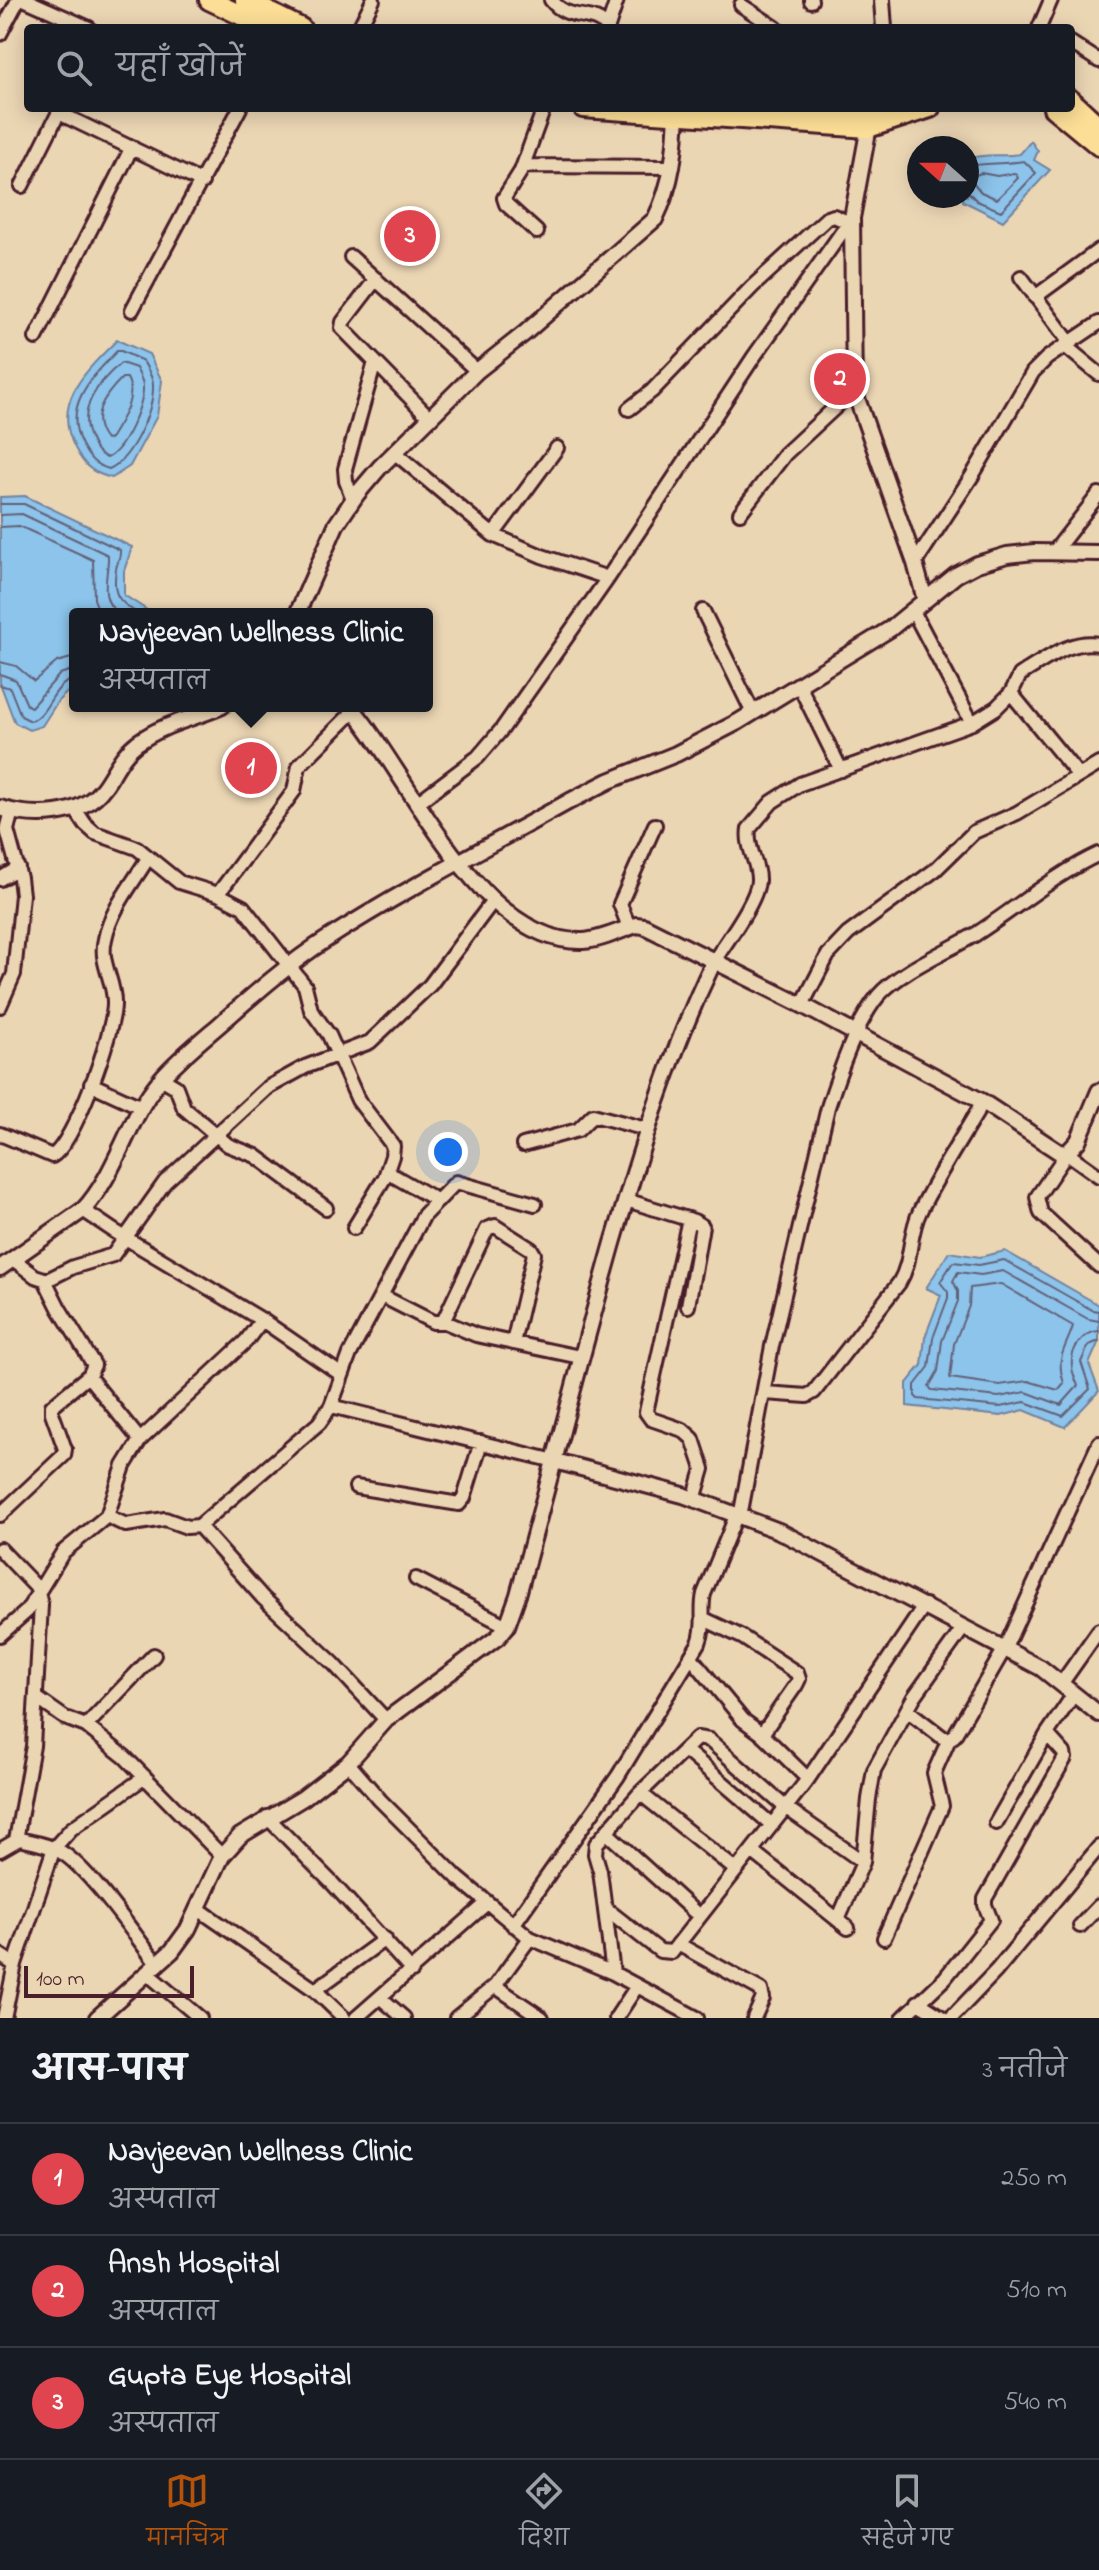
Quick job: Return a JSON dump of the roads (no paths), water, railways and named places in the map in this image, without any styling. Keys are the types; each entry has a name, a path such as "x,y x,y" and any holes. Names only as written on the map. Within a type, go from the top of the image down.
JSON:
{"main road":[{"path":"209,0 260,24"},
{"path":"251,1 294,24"},
{"path":"1075,104 1099,126"},
{"path":"676,112 868,128 918,112"},
{"path":"823,112 844,112"},
{"path":"1058,112 1099,146"}],"street":[{"path":"0,34 18,0"},
{"path":"26,0 80,24"},
{"path":"361,24 373,0"},
{"path":"551,0 563,12 603,24"},
{"path":"609,24 617,0"},
{"path":"882,0 884,24"},
{"path":"1044,24 1051,0"},
{"path":"741,5 770,24"},
{"path":"1075,46 1099,61"},
{"path":"22,186 59,112"},
{"path":"62,112 202,182"},
{"path":"132,310 238,112"},
{"path":"537,232 504,201 505,194 523,166 543,112"},
{"path":"300,608 336,525 353,499 394,452 477,371 649,226 664,201 673,167 676,112"},
{"path":"874,112 851,221 854,390 925,600"},
{"path":"36,338 132,147"},
{"path":"523,166 673,167"},
{"path":"629,409 652,391 752,287 827,218 834,216 851,221"},
{"path":"417,803 489,746 608,578 753,358 851,221"},
{"path":"1035,297 1099,250"},
{"path":"351,257 477,371"},
{"path":"1021,277 1068,345 1099,374"},
{"path":"376,279 341,325 342,328 429,417"},
{"path":"915,563 972,476 1033,372 1047,358 1099,323"},
{"path":"353,499 345,469 375,362"},
{"path":"740,513 785,454 854,390"},
{"path":"493,535 557,448"},
{"path":"394,452 493,535 542,556 608,578"},
{"path":"1054,552 1099,494"},
{"path":"6,1264 83,1210 108,1176 141,1107 161,1078 263,986 328,939 596,788 676,754 753,713 890,629 956,575 977,564 1007,555 1099,553"},
{"path":"703,611 753,713"},
{"path":"913,611 972,723"},
{"path":"97,2018 153,1970 181,1940 222,1856 240,1836 303,1798 348,1763 386,1720 498,1637 507,1626 646,1129 692,1007 759,880 749,841 751,825 786,792 972,723 996,708 1026,671 1081,643 1099,644"},
{"path":"799,685 841,770"},
{"path":"1011,693 1079,776"},
{"path":"0,1006 15,970 22,889 7,830 6,809 32,814 75,809 98,795 121,759 137,743 169,724 204,712"},
{"path":"218,894 294,791 299,766 349,712"},
{"path":"354,712 460,863 493,901 533,929 562,938 592,940 629,927 644,926 802,1005 983,1102 1099,1176"},
{"path":"802,1005 828,955 848,934 935,870 974,832 1017,813 1099,764"},
{"path":"75,809 91,830 137,848 179,882 218,894 243,907 306,989 311,1010 329,1035 358,1100 393,1146 387,1172 354,1228"},
{"path":"629,927 620,904 655,825"},
{"path":"513,1925 618,1776 703,1634 704,1594 738,1517 775,1331 821,1137 835,1086 872,1005 889,985 996,921 1057,876 1099,854"},
{"path":"4,1140 55,1155 72,1127 91,1084 113,1016 112,989 103,961 105,936 115,912 148,858"},
{"path":"0,879 18,868"},
{"path":"45,1280 78,1266 109,1258 127,1238 165,1182 251,1100 279,1080 370,1042 425,990 493,901"},
{"path":"161,1078 176,1087 184,1108 228,1145 256,1156 326,1208"},
{"path":"91,1084 141,1107"},
{"path":"1099,1091 1078,1141 1037,1197 1041,1213 1099,1266"},
{"path":"765,1393 807,1396 814,1392 899,1283 907,1269 919,1212 983,1102"},
{"path":"523,1145 578,1130 593,1115 646,1129"},
{"path":"387,1172 438,1201"},
{"path":"107,1516 126,1525 165,1519 187,1527 199,1526 319,1423 331,1406 342,1375 424,1215 456,1182 535,1204"},
{"path":"626,1200 699,1223 703,1232 688,1306"},
{"path":"83,1210 262,1320 342,1375"},
{"path":"689,1219 646,1412 651,1419 683,1430 693,1439 703,1469 694,1500"},
{"path":"443,1322 487,1229 495,1226 534,1254 513,1343"},
{"path":"0,1515 64,1455 52,1406 89,1376 94,1365 45,1280 6,1264"},
{"path":"382,1296 430,1322 443,1322 476,1335 580,1357"},
{"path":"0,1635 27,1611 63,1552 107,1516 124,1466 140,1440 246,1341 262,1320"},
{"path":"89,1376 140,1440"},
{"path":"331,1406 555,1461 694,1500 779,1531 1041,1668 1099,1714"},
{"path":"356,1487 459,1504 464,1498 481,1442"},
{"path":"884,1938 942,1806 934,1773 949,1739 954,1736 1005,1648 1099,1443"},
{"path":"199,1526 263,1598 334,1664 386,1720"},
{"path":"0,1549 40,1591 38,1699 33,1746 16,1840 0,1850"},
{"path":"416,1579 507,1626"},
{"path":"605,1908 660,1951 672,1952 808,1779 925,1605"},
{"path":"704,1619 742,1637 797,1673 799,1679 796,1685 762,1734"},
{"path":"752,1851 843,1924 863,1862 874,1770 907,1710 964,1627"},
{"path":"1061,1684 1099,1630"},
{"path":"86,1726 154,1655"},
{"path":"691,1657 743,1720 762,1734 808,1779"},
{"path":"996,1823 1047,1734 1074,1694"},
{"path":"38,1699 65,1718 86,1726 145,1777 222,1856"},
{"path":"907,1710 949,1739"},
{"path":"903,2018 952,1970 991,1920 985,1899 1065,1758 1047,1734"},
{"path":"613,1973 594,1850 640,1793 697,1738 709,1740 785,1807 863,1862"},
{"path":"685,1750 772,1825"},
{"path":"348,1763 380,1800 487,1903 530,1938 613,1973 689,2016"},
{"path":"4,2018 15,1965 54,1848 71,1829 145,1777"},
{"path":"640,1793 736,1870"},
{"path":"267,1817 412,1971"},
{"path":"606,1832 699,1916"},
{"path":"16,1840 54,1848 66,1855 93,1883 153,1970 200,2018"},
{"path":"951,2018 996,1971 1099,1847"},
{"path":"356,2018 487,1903"},
{"path":"1080,1926 1099,1906"},
{"path":"197,1908 315,1990 344,2018"},
{"path":"456,2018 495,1986 530,1938"},
{"path":"315,1990 385,1939"},
{"path":"678,1944 761,1990 763,1998 754,2018"},
{"path":"0,1955 15,1965"},
{"path":"495,1986 542,2018"},
{"path":"616,2018 637,1986"},
{"path":"381,1998 404,2018"},
{"path":"918,2002 943,2018"}],"water":[{"path":"1031,141 1038,151 1034,160 1050,170 1003,221 977,208 979,156 1020,154"},
{"path":"117,340 149,354 162,381 157,416 130,466 112,478 89,468 82,460 69,431 67,416 75,388"},
{"path":"25,496 132,547 124,571 124,595 144,608 69,608 69,691 58,701 42,726 29,730 15,723 0,683 0,497"},
{"path":"1005,1251 1099,1305 1099,1341 1089,1364 1099,1391 1065,1427 1024,1410 1001,1416 907,1406 907,1383 922,1365 925,1337 941,1295 926,1288 949,1252 980,1257"}],"place":[{"name":"Gupta Eye Hospital","path":"410,236"},
{"name":"Ansh Hospital","path":"840,379"},
{"name":"Navjeevan Wellness Clinic","path":"251,768"}]}
